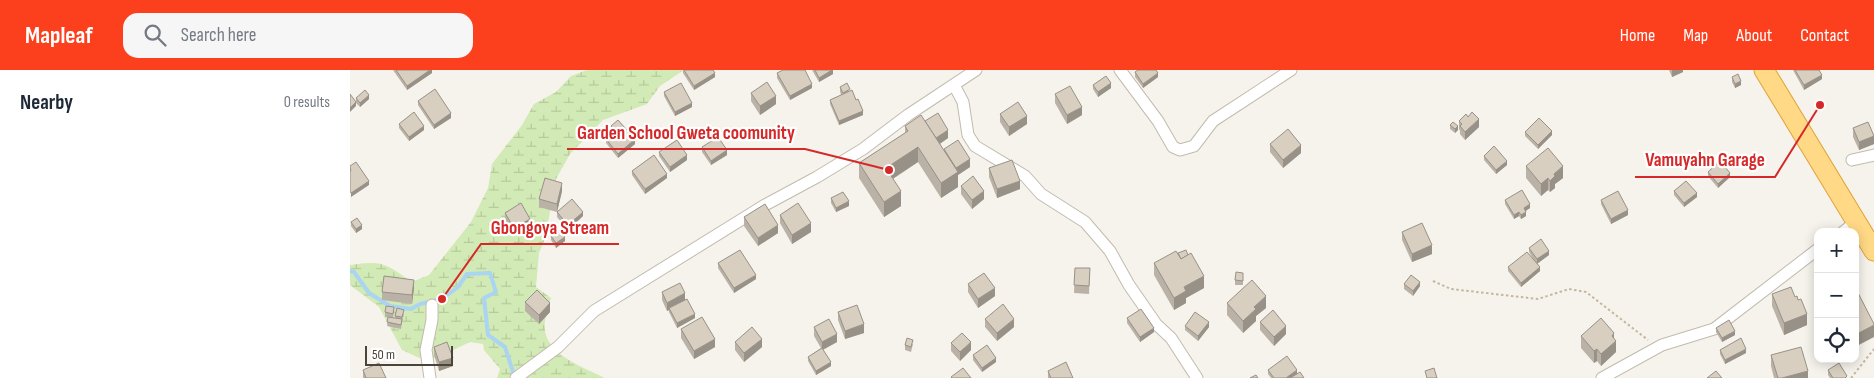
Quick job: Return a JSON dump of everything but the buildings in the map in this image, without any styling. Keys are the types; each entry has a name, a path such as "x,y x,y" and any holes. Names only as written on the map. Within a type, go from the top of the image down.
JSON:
{"highway":[{"path":"1764,70 1850,227 1874,251"}],"street":[{"path":"516,378 558,347 594,311 765,205 863,149 908,115 976,70"},
{"path":"1120,70 1158,121 1174,147 1180,150 1194,146 1213,120 1291,70"},
{"path":"954,85 963,102 968,135 975,146 1025,176 1041,194 1085,222 1110,251 1129,286 1156,324 1171,338 1197,378"},
{"path":"1852,160 1874,155"},
{"path":"1602,378 1658,348 1714,328 1814,252"},
{"path":"430,378 426,350 432,320 432,305"}],"path":[{"path":"1433,281 1451,289 1538,298 1568,289 1586,292 1658,348"},
{"path":"1851,378 1874,349"}],"green space":[{"path":"587,70 684,70 660,86 647,104 603,120 570,154 556,179 545,239 539,253 536,287 551,298 545,318 545,332 549,342 564,357 605,378 497,378 500,369 484,350 483,344 470,342 426,361 402,350 379,307 350,285 350,265 377,263 390,267 412,282 429,275 471,222 488,188 492,164 522,125 534,104 556,92 571,76"}],"waterway":[{"path":"350,271 354,272 369,293 390,306 411,309 420,304 442,299 458,287 467,274 490,273 496,292 484,298 488,335 505,347 513,372"}],"place":[{"name":"Vamuyahn Garage","path":"1820,105"},
{"name":"Garden School Gweta coomunity","path":"889,170"},
{"name":"Gbongoya Stream","path":"442,299"}]}
